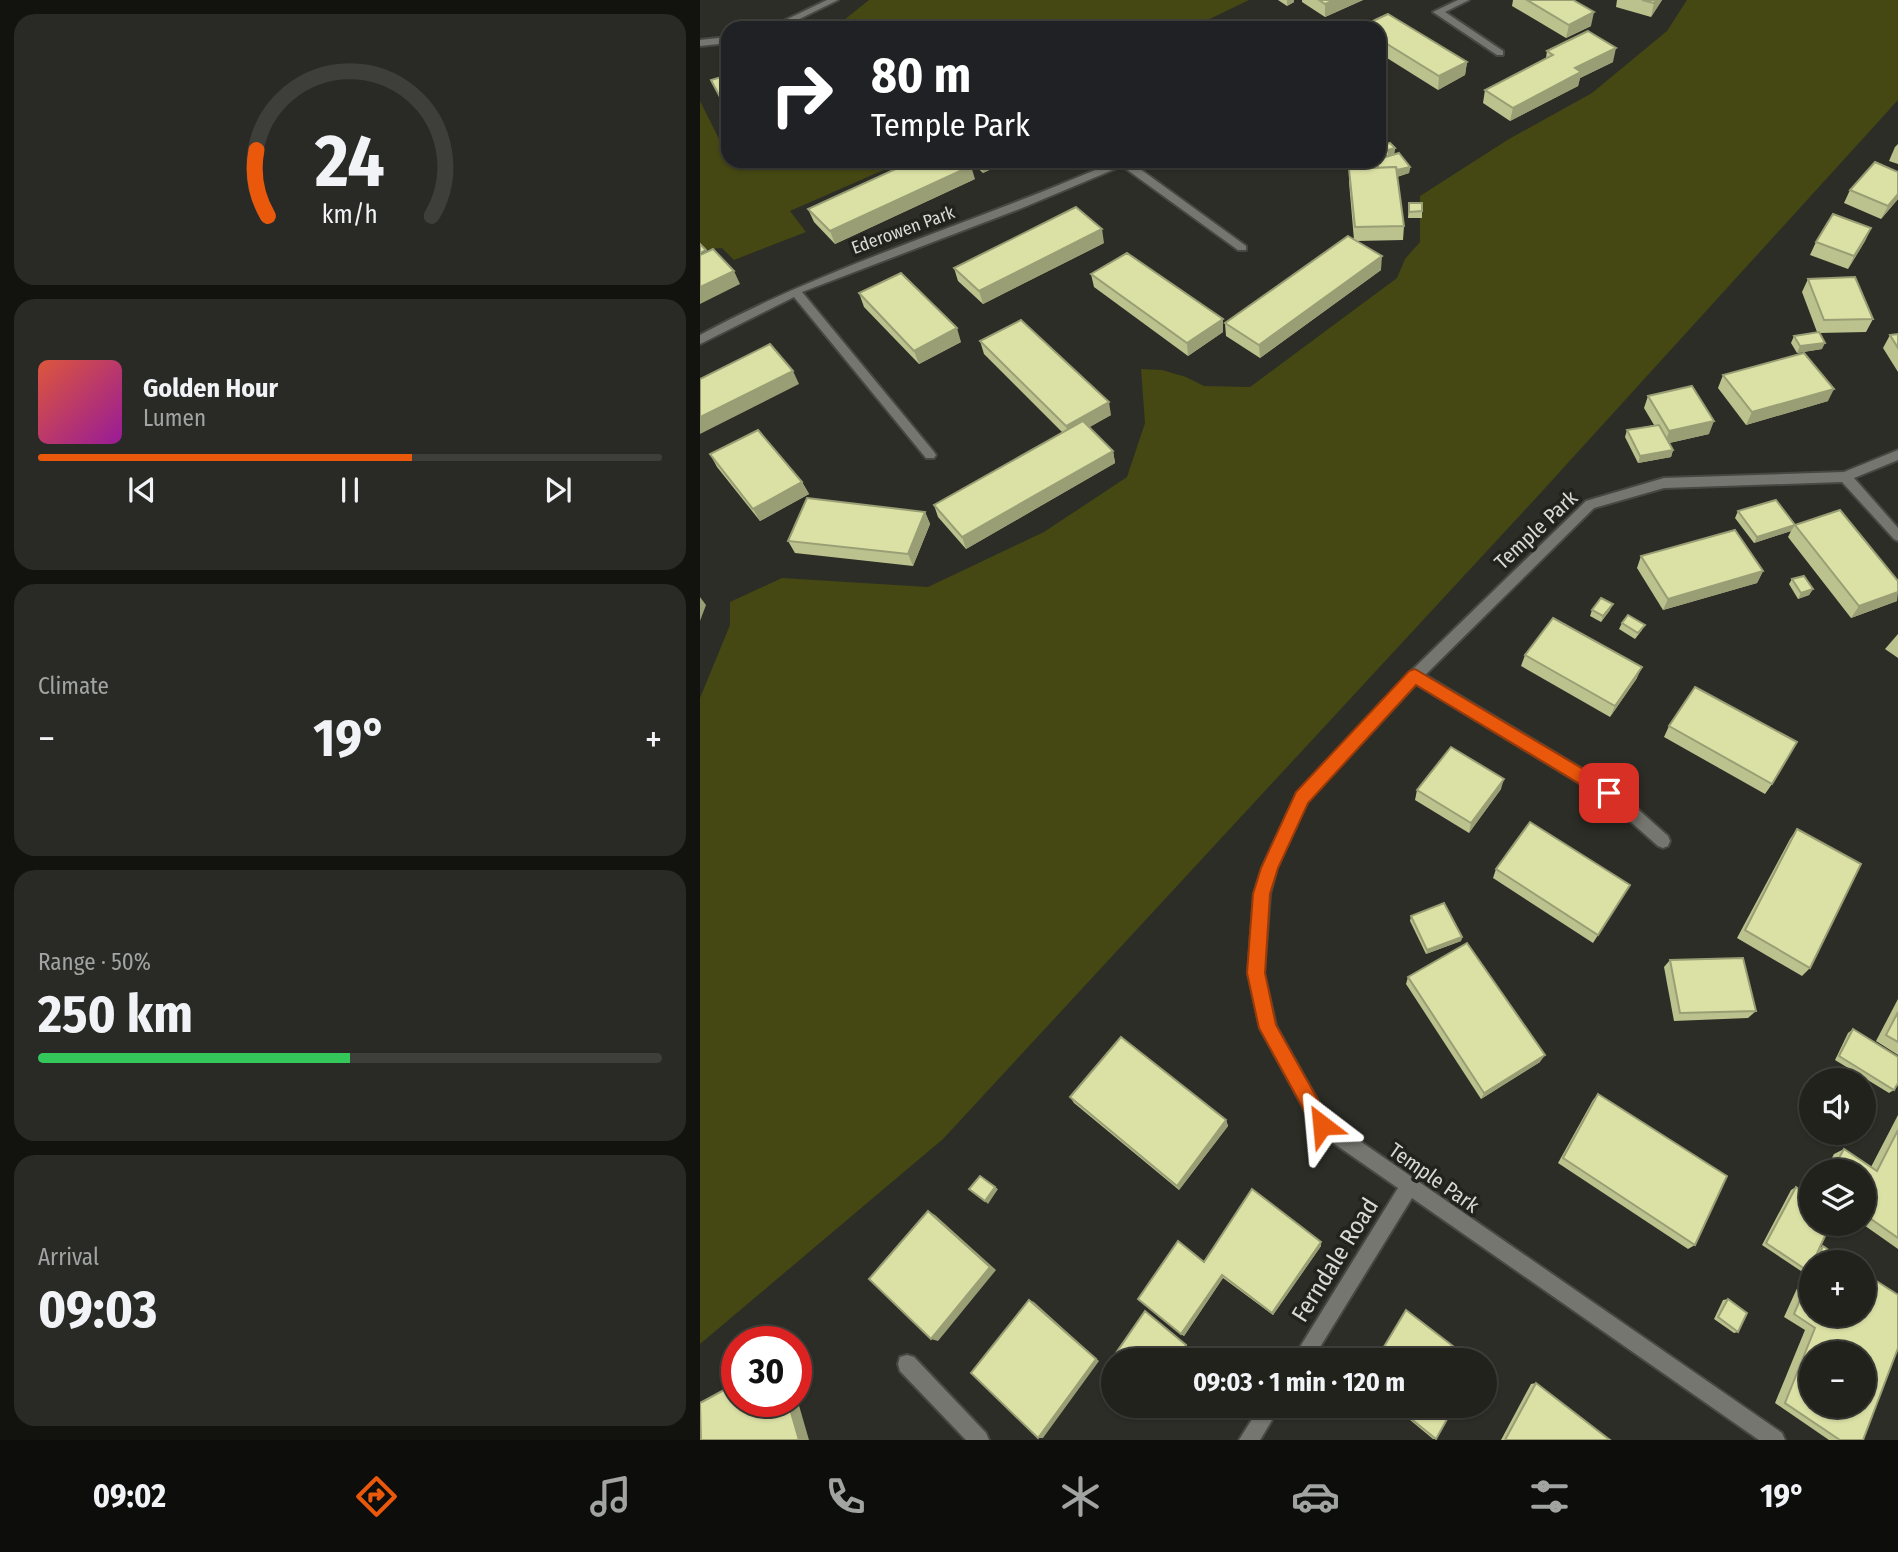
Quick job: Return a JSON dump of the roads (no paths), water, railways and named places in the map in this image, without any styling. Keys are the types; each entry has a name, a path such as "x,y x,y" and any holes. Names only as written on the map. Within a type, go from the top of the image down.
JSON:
{"street":[{"path":"789,21 834,0"},
{"path":"1465,0 1438,12 1500,53"},
{"path":"700,43 721,41"},
{"name":"Ederowen Park","path":"700,340 732,321 855,267 1036,199 1108,168"},
{"name":"Ederowen Park","path":"1133,168 1242,248"},
{"path":"796,292 930,455"},
{"name":"Temple Park","path":"1775,1440 1322,1125 1268,1028 1256,973 1262,894 1270,868 1302,798 1415,676 1590,504 1664,483 1845,477 1898,455"},
{"path":"1845,477 1898,536"},
{"path":"1415,676 1609,793 1664,841"},
{"name":"Ferndale Road","path":"1308,1348 1409,1187"},
{"path":"907,1364 979,1440"},
{"path":"1249,1440 1263,1418"}]}
